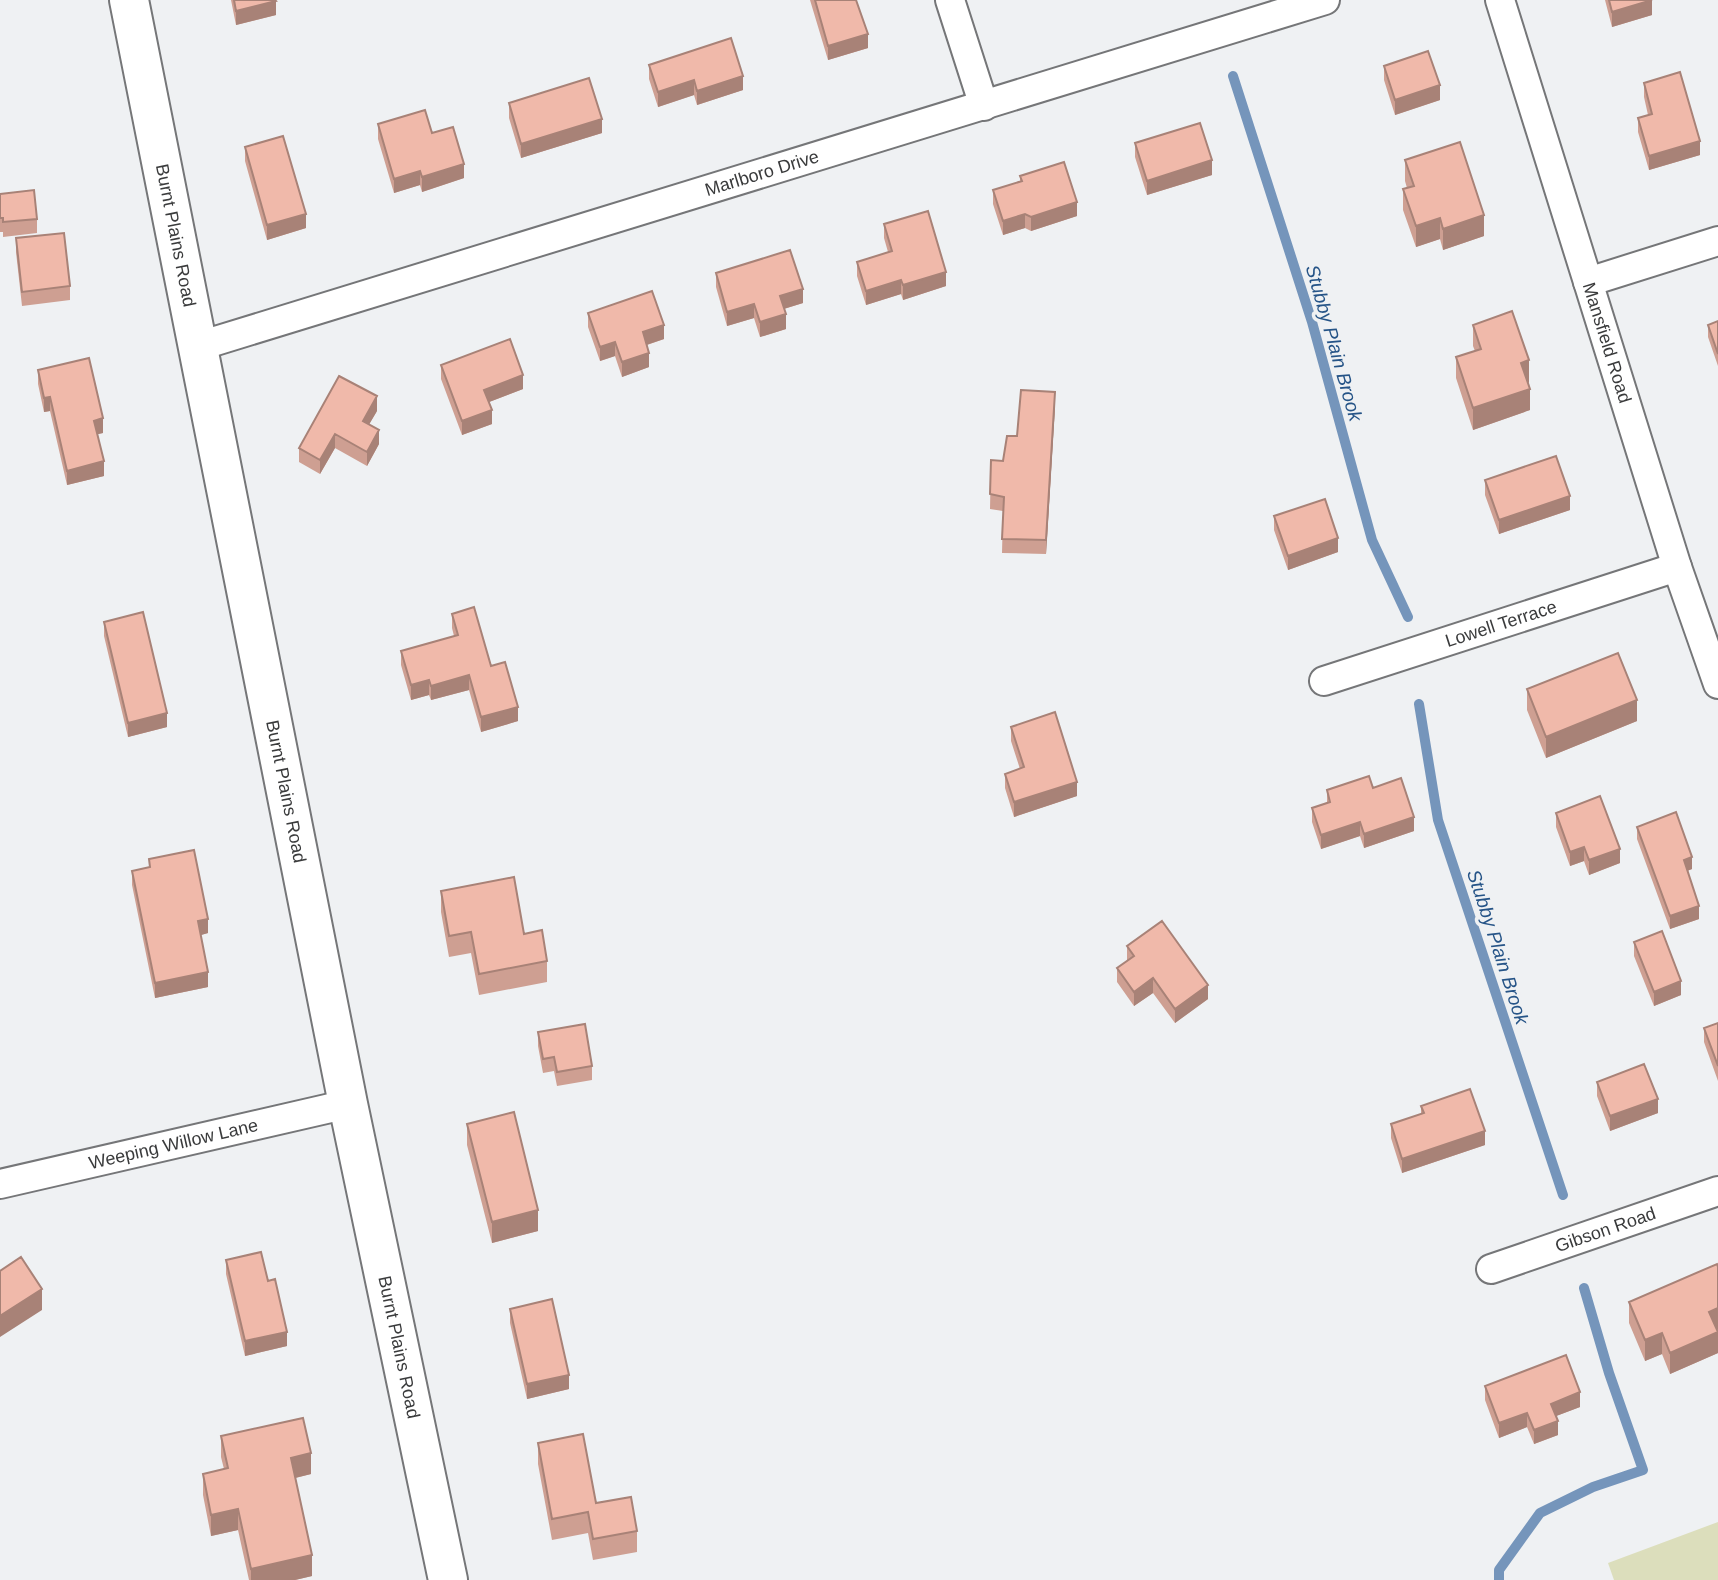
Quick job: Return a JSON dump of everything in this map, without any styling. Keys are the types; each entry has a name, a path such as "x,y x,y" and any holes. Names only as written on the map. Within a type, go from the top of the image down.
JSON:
{"main road":[{"name":"Burnt Plains Road","path":"129,0 348,1104 448,1580"}],"street":[{"path":"950,0 984,106"},
{"name":"Marlboro Drive","path":"196,347 1325,0"},
{"name":"Mansfield Road","path":"1500,0 1677,567 1718,684"},
{"path":"1588,282 1718,242"},
{"name":"Lowell Terrace","path":"1324,681 1677,567"},
{"name":"Weeping Willow Lane","path":"0,1184 348,1104"},
{"name":"Gibson Road","path":"1491,1269 1718,1191"}],"green space":[{"path":"1718,1522 1718,1580 1614,1580 1608,1563"}],"building":[{"path":"234,0 275,0 276,1 236,11"},
{"path":"815,0 856,0 868,34 828,46"},
{"path":"1609,0 1652,0 1612,12"},
{"path":"731,38 743,76 697,91 694,80 658,92 649,65"},
{"path":"1428,51 1440,85 1395,100 1384,66"},
{"path":"1680,72 1700,141 1649,156 1638,118 1652,114 1644,83"},
{"path":"589,78 602,119 521,144 509,103"},
{"path":"425,110 432,133 453,127 464,164 422,177 420,171 394,179 378,124"},
{"path":"1200,123 1212,160 1147,181 1135,143"},
{"path":"283,136 306,214 267,225 245,147"},
{"path":"1460,142 1484,215 1443,229 1440,218 1416,226 1403,189 1414,186 1405,160"},
{"path":"1064,162 1077,202 1031,217 1025,214 1003,221 993,190 1022,181 1020,176"},
{"path":"34,190 37,219 3,222 3,218 0,218 0,194"},
{"path":"928,211 946,272 903,285 901,280 866,291 857,262 892,251 884,224"},
{"path":"64,233 70,286 22,292 16,238"},
{"path":"790,250 803,289 780,296 786,314 760,322 754,304 727,312 716,273"},
{"path":"652,291 664,325 643,332 649,353 622,362 615,342 600,347 588,313"},
{"path":"1512,311 1529,360 1521,363 1530,389 1473,408 1456,357 1481,349 1473,325"},
{"path":"1718,321 1718,354 1708,325"},
{"path":"510,339 523,375 484,390 492,410 462,421 441,365"},
{"path":"89,358 103,418 94,421 104,461 67,471 50,397 44,398 38,370"},
{"path":"339,376 377,396 363,421 379,430 367,452 335,434 320,460 299,448"},
{"path":"1021,390 1055,392 1046,540 1002,539 1004,497 990,494 991,460 1003,461 1007,436 1017,436"},
{"path":"1556,456 1570,496 1499,520 1485,480"},
{"path":"1325,499 1338,538 1288,556 1274,516"},
{"path":"474,607 491,666 505,662 518,707 481,717 469,675 431,686 429,680 411,685 401,651 458,635 452,614"},
{"path":"143,612 167,713 128,723 104,622"},
{"path":"1618,653 1637,700 1546,737 1527,689"},
{"path":"1055,712 1077,782 1014,802 1005,774 1024,767 1011,727"},
{"path":"1369,776 1373,788 1401,778 1414,817 1364,834 1360,822 1321,835 1312,808 1330,802 1327,790"},
{"path":"1600,796 1620,849 1589,860 1584,847 1570,852 1556,813"},
{"path":"1676,812 1692,857 1684,860 1699,906 1670,916 1637,827"},
{"path":"194,850 208,919 198,921 208,972 155,983 132,871 150,867 149,859"},
{"path":"514,877 524,934 542,930 547,961 479,974 471,932 449,936 441,891"},
{"path":"1162,921 1208,985 1175,1009 1153,978 1134,992 1117,968 1134,956 1127,946"},
{"path":"1662,931 1681,981 1654,992 1634,942"},
{"path":"1718,1023 1718,1066 1704,1028"},
{"path":"585,1024 592,1066 557,1072 554,1057 543,1059 538,1032"},
{"path":"1644,1064 1658,1099 1610,1116 1597,1082"},
{"path":"1470,1089 1485,1131 1402,1159 1391,1124 1424,1113 1421,1106"},
{"path":"514,1112 538,1210 492,1222 467,1124"},
{"path":"261,1252 268,1281 275,1279 287,1332 245,1341 226,1260"},
{"path":"21,1257 42,1289 0,1316 0,1271"},
{"path":"1717,1264 1718,1308 1709,1312 1718,1332 1670,1353 1662,1333 1645,1340 1629,1302"},
{"path":"552,1299 569,1375 527,1384 510,1309"},
{"path":"1566,1355 1580,1392 1551,1404 1558,1421 1534,1430 1527,1413 1499,1423 1485,1386"},
{"path":"303,1418 311,1453 291,1458 312,1555 251,1569 238,1509 211,1515 203,1474 228,1468 221,1436"},
{"path":"583,1434 596,1503 631,1497 637,1531 593,1539 588,1512 552,1519 538,1443"}],"waterway":[{"name":"Stubby Plain Brook","path":"1233,76 1312,322 1372,540 1408,617"},
{"name":"Stubby Plain Brook","path":"1419,704 1438,820 1563,1195"},
{"name":"Stubby Plain Brook","path":"1499,1580 1499,1570 1540,1513 1593,1487 1643,1470 1609,1373 1584,1288"}]}
